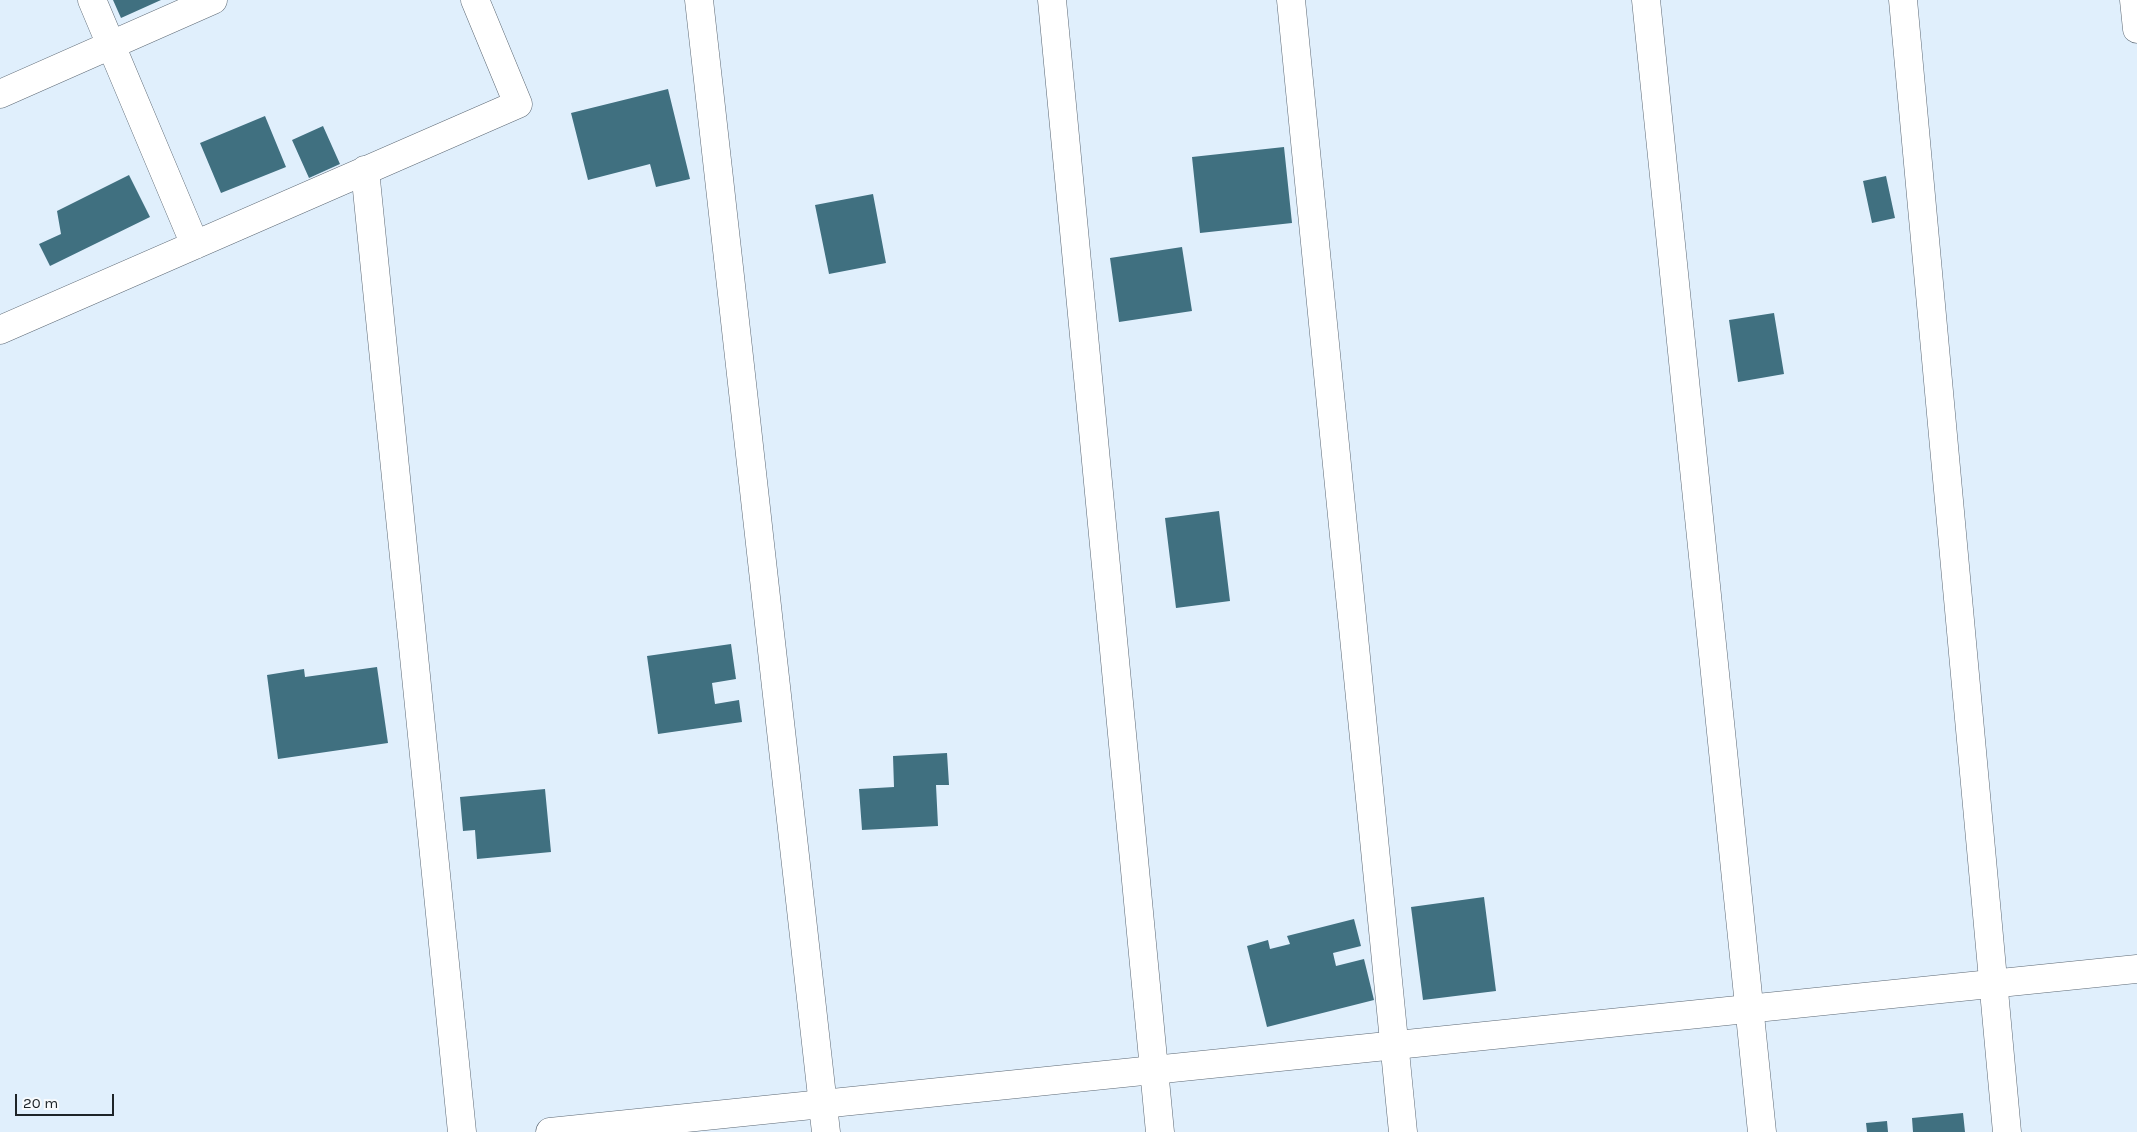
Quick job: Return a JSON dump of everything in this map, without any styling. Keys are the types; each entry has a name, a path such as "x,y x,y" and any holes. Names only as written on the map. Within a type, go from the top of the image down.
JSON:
{"street":[{"path":"92,0 195,244"},
{"path":"0,94 214,0"},
{"path":"0,330 518,104 474,0"},
{"path":"699,0 826,1132"},
{"path":"1052,0 1160,1132"},
{"path":"1291,0 1403,1132"},
{"path":"1646,0 1762,1132"},
{"path":"1904,0 2007,1132"},
{"path":"2134,0 2137,29"},
{"path":"365,170 462,1132"},
{"path":"550,1132 2137,969"}],"building":[{"path":"113,0 161,0 121,18"},
{"path":"668,89 690,179 656,187 650,164 588,180 571,113"},
{"path":"265,116 286,167 221,193 200,143"},
{"path":"323,126 340,164 309,178 292,140"},
{"path":"1284,147 1292,223 1200,233 1192,157"},
{"path":"129,175 150,217 50,266 39,244 61,234 57,211"},
{"path":"1886,176 1895,218 1872,223 1863,181"},
{"path":"873,194 886,263 829,274 815,205"},
{"path":"1182,247 1192,311 1119,322 1110,258"},
{"path":"1774,313 1784,374 1738,382 1729,320"},
{"path":"1219,511 1230,601 1176,608 1165,518"},
{"path":"731,644 736,679 712,683 715,704 739,700 742,722 658,734 647,656"},
{"path":"377,667 388,743 278,759 267,675 304,669 305,677"},
{"path":"947,753 949,785 936,785 938,826 862,830 859,789 894,787 893,756"},
{"path":"545,789 551,852 477,859 475,830 463,831 460,797"},
{"path":"1484,897 1496,991 1423,1000 1411,907"},
{"path":"1354,919 1361,946 1333,953 1336,966 1364,959 1374,1000 1267,1027 1247,946 1268,940 1270,949 1290,944 1287,936"},
{"path":"1963,1113 1965,1132 1913,1132 1912,1118"},
{"path":"1887,1121 1888,1132 1867,1132 1866,1123"}]}
